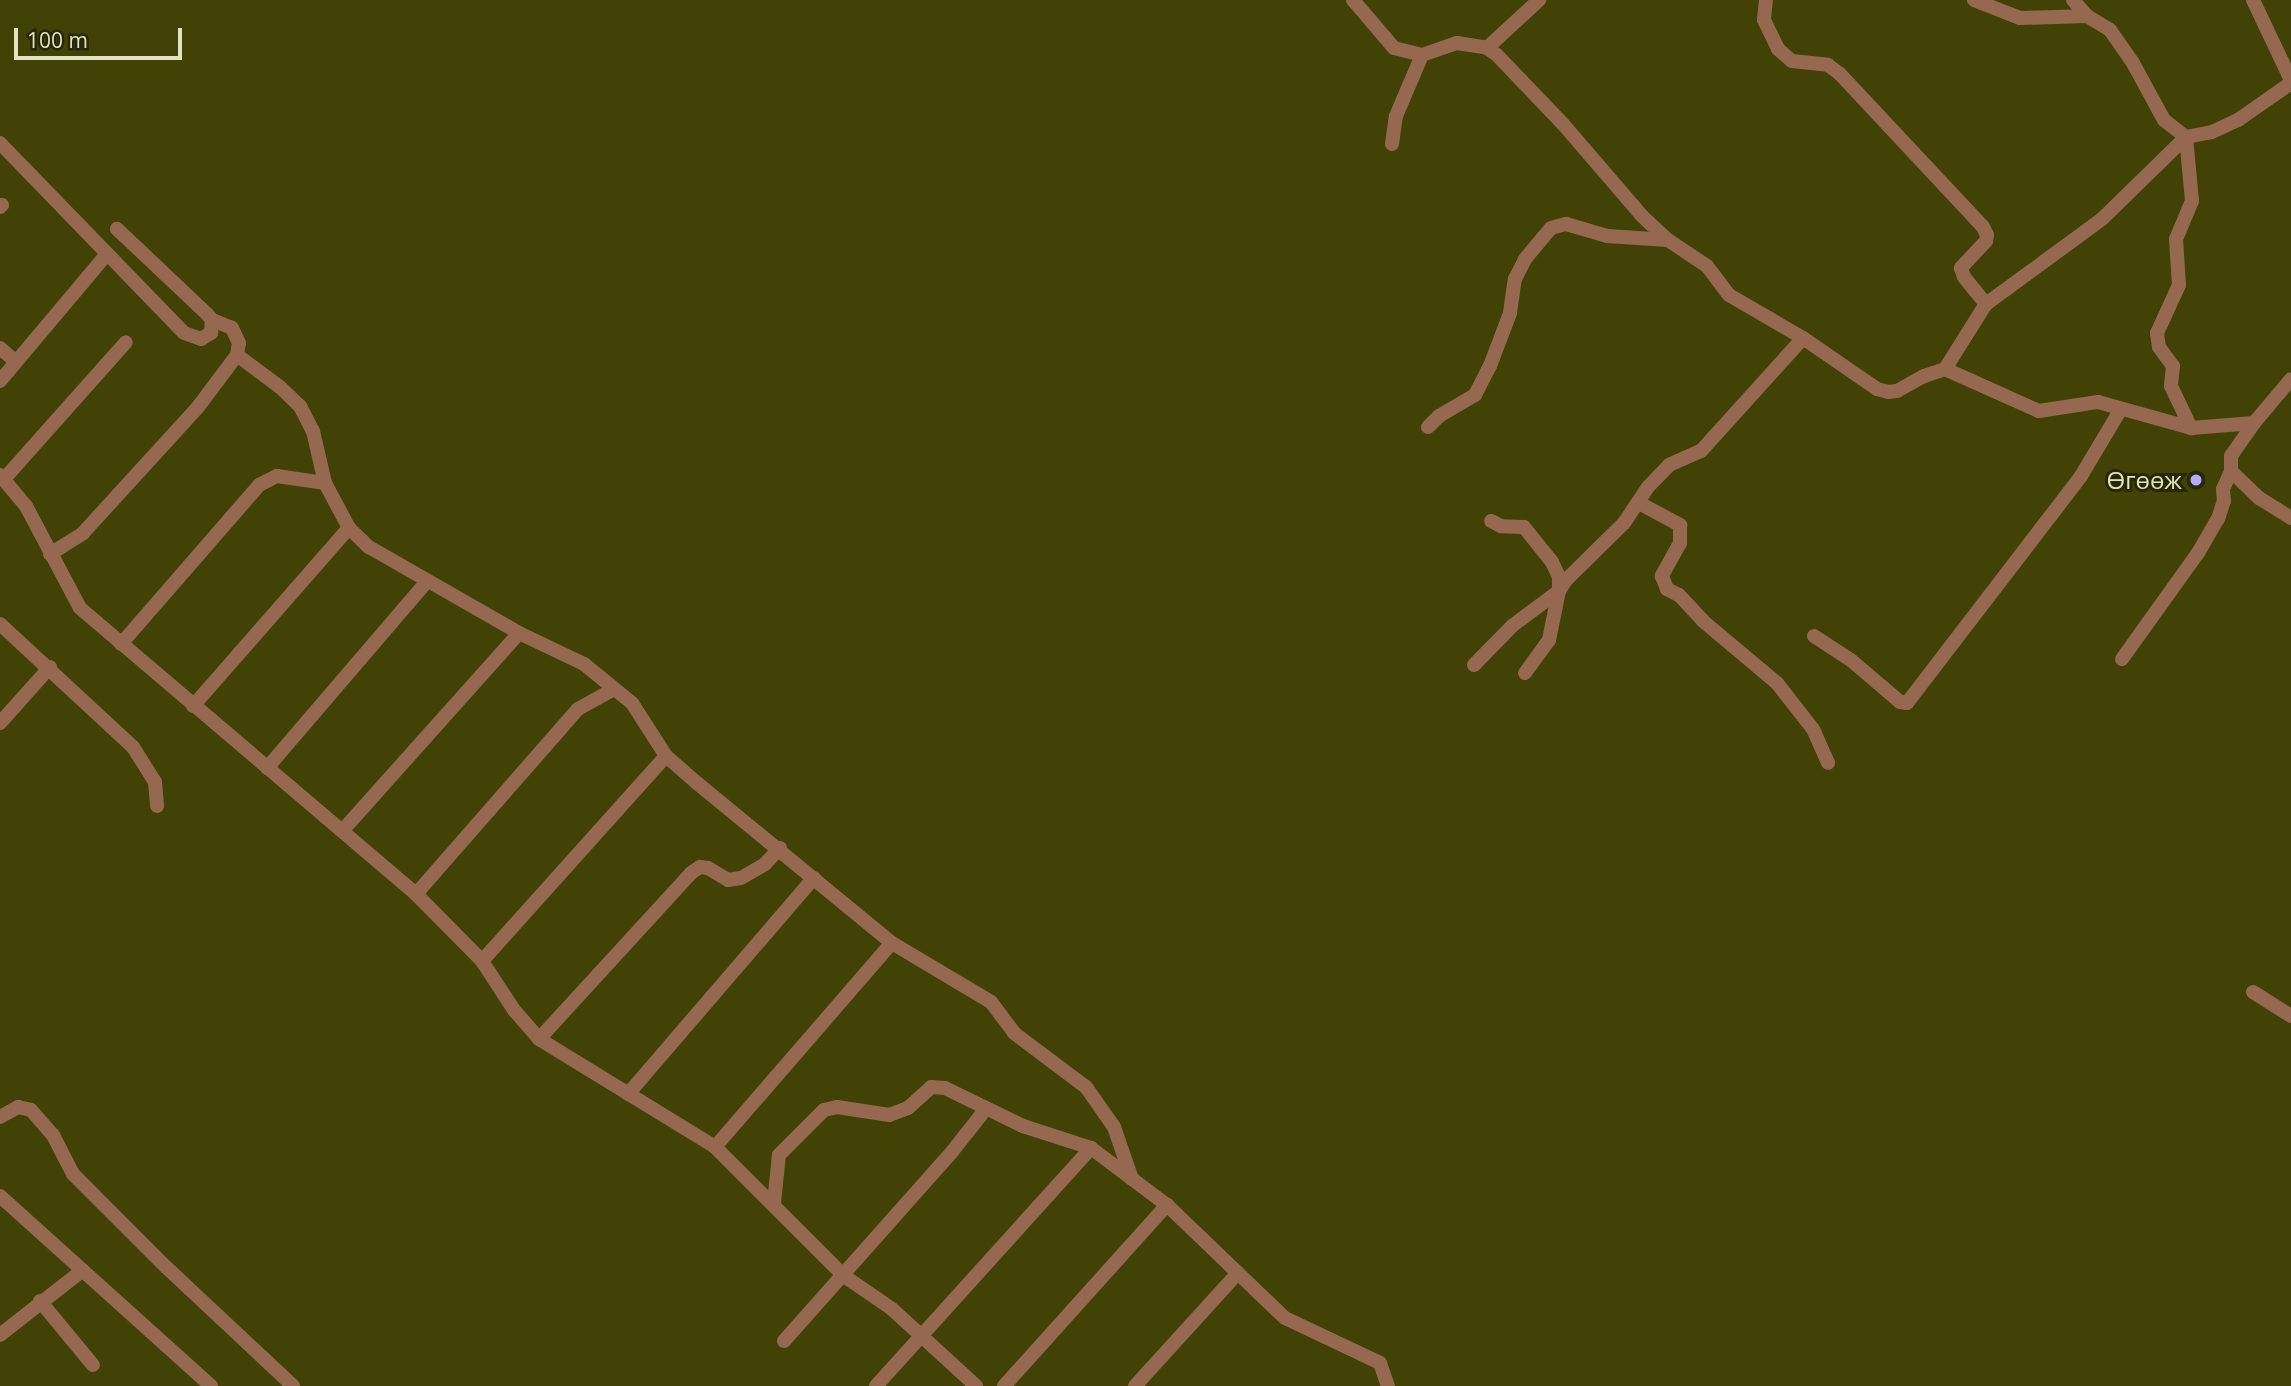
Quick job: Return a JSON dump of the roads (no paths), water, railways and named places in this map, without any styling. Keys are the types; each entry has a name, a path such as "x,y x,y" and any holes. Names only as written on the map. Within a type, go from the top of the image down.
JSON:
{"street":[{"path":"1353,0 1394,48 1422,55 1457,43 1487,48 1515,73 1642,216 1668,240 1707,266 1729,295 1803,338 1877,388 1888,392 1907,387 1924,376 1945,369 1986,304 2102,219 2186,137 2212,132 2238,120 2291,81 2253,0"},
{"path":"1487,48 1539,0"},
{"path":"1766,0 1764,20 1777,49 1792,61 1828,65 1840,74 1983,227 1987,235 1986,241 1961,268 1964,277 1986,304"},
{"path":"1974,0 2020,18 2087,16"},
{"path":"2073,0 2087,16 2110,30 2133,63 2164,120 2186,137 2192,201 2176,239 2179,285 2157,333 2159,348 2173,366 2171,386 2191,428"},
{"path":"1392,144 1396,116 1422,55"},
{"path":"0,143 184,333 201,339 211,333 212,320"},
{"path":"1428,427 1439,416 1475,394 1490,366 1510,313 1515,279 1525,260 1551,228 1566,224 1607,236 1668,240"},
{"path":"50,554 83,533 198,407 237,355 239,343 232,328 212,320 117,229"},
{"path":"0,381 106,255"},
{"path":"1474,664 1512,626 1559,591 1670,465 1701,451 1803,338"},
{"path":"127,342 2,477 26,506 80,608 416,894 482,961 514,1010 539,1039 715,1147 774,1203 844,1276 892,1309 976,1386"},
{"path":"0,348 16,362"},
{"path":"237,355 280,387 300,407 313,431 325,482 349,527 369,547 519,633 584,664 632,703 666,756 892,943 991,1002 1014,1033 1086,1087 1114,1127 1132,1179"},
{"path":"1945,369 2039,411 2098,402 2191,428 2254,423"},
{"path":"2122,659 2183,574 2218,519 2224,501 2223,489 2231,471 2231,456 2254,423 2291,379"},
{"path":"1814,636 1852,662 1900,702 1907,703 2081,476 2121,410"},
{"path":"2231,471 2259,498 2291,518"},
{"path":"121,644 259,485 277,476 325,482"},
{"path":"1639,503 1680,525 1680,543 1662,576 1667,589 1679,595 1712,629 1777,683 1814,729 1828,763"},
{"path":"1491,521 1501,526 1524,527 1552,562 1559,577 1559,591 1549,640 1525,673"},
{"path":"192,706 349,527"},
{"path":"267,768 427,581"},
{"path":"0,624 50,667 133,747 155,782 157,806"},
{"path":"343,830 519,633"},
{"path":"0,723 50,667"},
{"path":"416,894 578,709 614,689"},
{"path":"482,961 666,756"},
{"path":"539,1039 691,873 700,867 708,867 728,880 741,878 765,864 780,848"},
{"path":"628,1094 814,878"},
{"path":"715,1147 892,943"},
{"path":"2253,992 2291,1016"},
{"path":"774,1203 779,1155 824,1111 837,1107 890,1115 908,1108 931,1087 945,1088 985,1110 1023,1126 1091,1148 1167,1205 1285,1318 1380,1363 1388,1386"},
{"path":"0,1117 18,1107 32,1110 53,1135 73,1174 166,1267 293,1386"},
{"path":"784,1341 844,1276 985,1110"},
{"path":"876,1386 1091,1148"},
{"path":"0,1196 211,1386"},
{"path":"1004,1386 1167,1205"},
{"path":"0,1335 40,1301 83,1270"},
{"path":"1135,1386 1238,1273"},
{"path":"40,1301 93,1365"}],"place":[{"name":"Өгөөж","path":"2196,480"}]}
